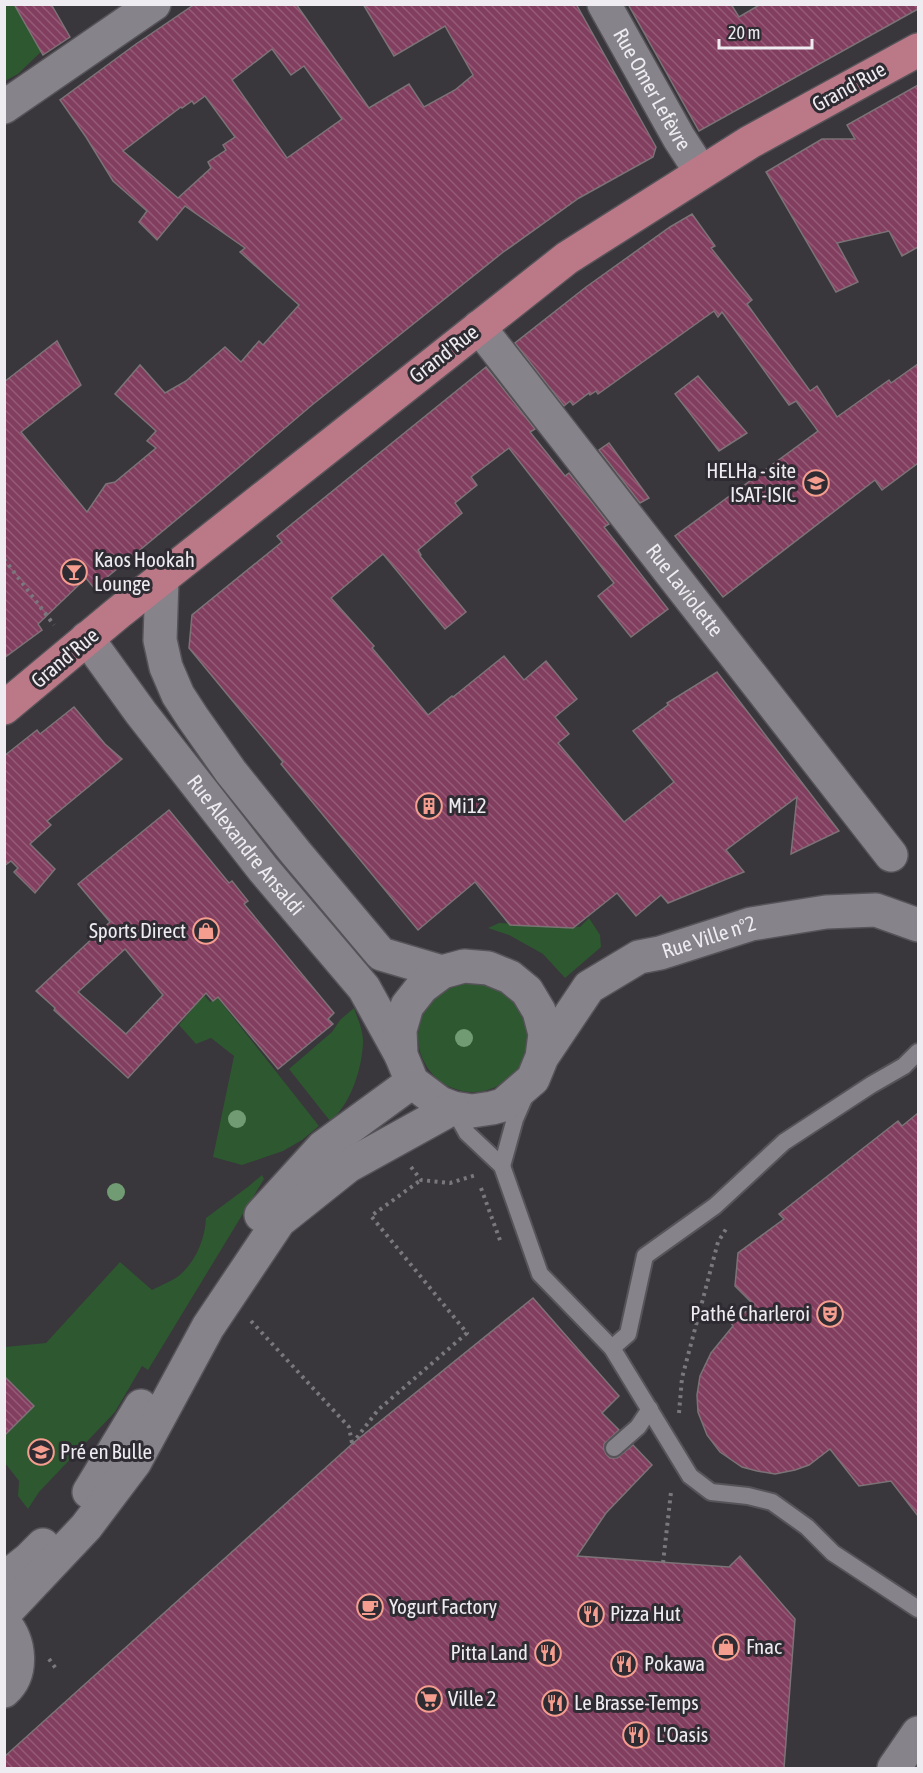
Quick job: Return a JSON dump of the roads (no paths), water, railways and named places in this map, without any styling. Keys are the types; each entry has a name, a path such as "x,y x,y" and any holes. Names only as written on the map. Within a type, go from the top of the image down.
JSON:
{"main road":[{"name":"Grand'Rue","path":"4,708 162,578 567,258 750,142 918,50"}],"street":[{"path":"4,107 154,4"},
{"name":"Rue Omer Lefèvre","path":"604,4 701,172"},
{"name":"Rue Laviolette","path":"479,327 891,855"},
{"name":"Rue Alexandre Ansaldi","path":"162,578 160,640 166,667 178,695 231,772 381,954 442,972"},
{"name":"Rue Alexandre Ansaldi","path":"87,638 141,713 263,869 364,988 407,1068"},
{"path":"141,713 142,696 150,690 166,687 178,695"},
{"name":"Rue Ville n°2","path":"407,1068 440,1103 472,1111 503,1105 538,1068 589,987 639,957 660,953 751,924 826,912 876,910 918,925"},
{"path":"4,1579 29,1559 79,1508 213,1286 263,1212 323,1147 407,1068 400,1030 407,1006 422,987 442,972 464,966 488,968 510,976 527,991 540,1011 545,1034 538,1068"},
{"path":"4,1614 86,1527 135,1462 203,1336 279,1221 348,1166 453,1108"},
{"path":"4,1623 16,1644 18,1659 15,1674 9,1687 4,1691"},
{"path":"894,1768 918,1733"}],"lane":[{"path":"612,1348 628,1334 645,1256 715,1206 784,1142 904,1066 918,1052"},
{"path":"502,1166 515,1119 538,1068"},
{"path":"453,1108 467,1133 502,1166 540,1274 612,1348 690,1476 711,1492 748,1496 772,1502 807,1527 833,1553 918,1609"},
{"path":"614,1448 638,1427 650,1409"}],"place":[{"name":"HELHa - site ISAT-ISIC","path":"816,483"},
{"name":"Kaos Hookah Lounge","path":"74,572"},
{"name":"Mi12","path":"429,806"},
{"name":"Sports Direct","path":"206,931"},
{"name":"Pathé Charleroi","path":"830,1314"},
{"name":"Pré en Bulle","path":"41,1452"},
{"name":"Yogurt Factory","path":"370,1607"},
{"name":"Pizza Hut","path":"591,1614"},
{"name":"Fnac","path":"726,1647"},
{"name":"Pitta Land","path":"548,1653"},
{"name":"Pokawa","path":"624,1664"},
{"name":"Ville 2","path":"429,1699"},
{"name":"Le Brasse-Temps","path":"555,1703"},
{"name":"L'Oasis","path":"636,1735"}]}
